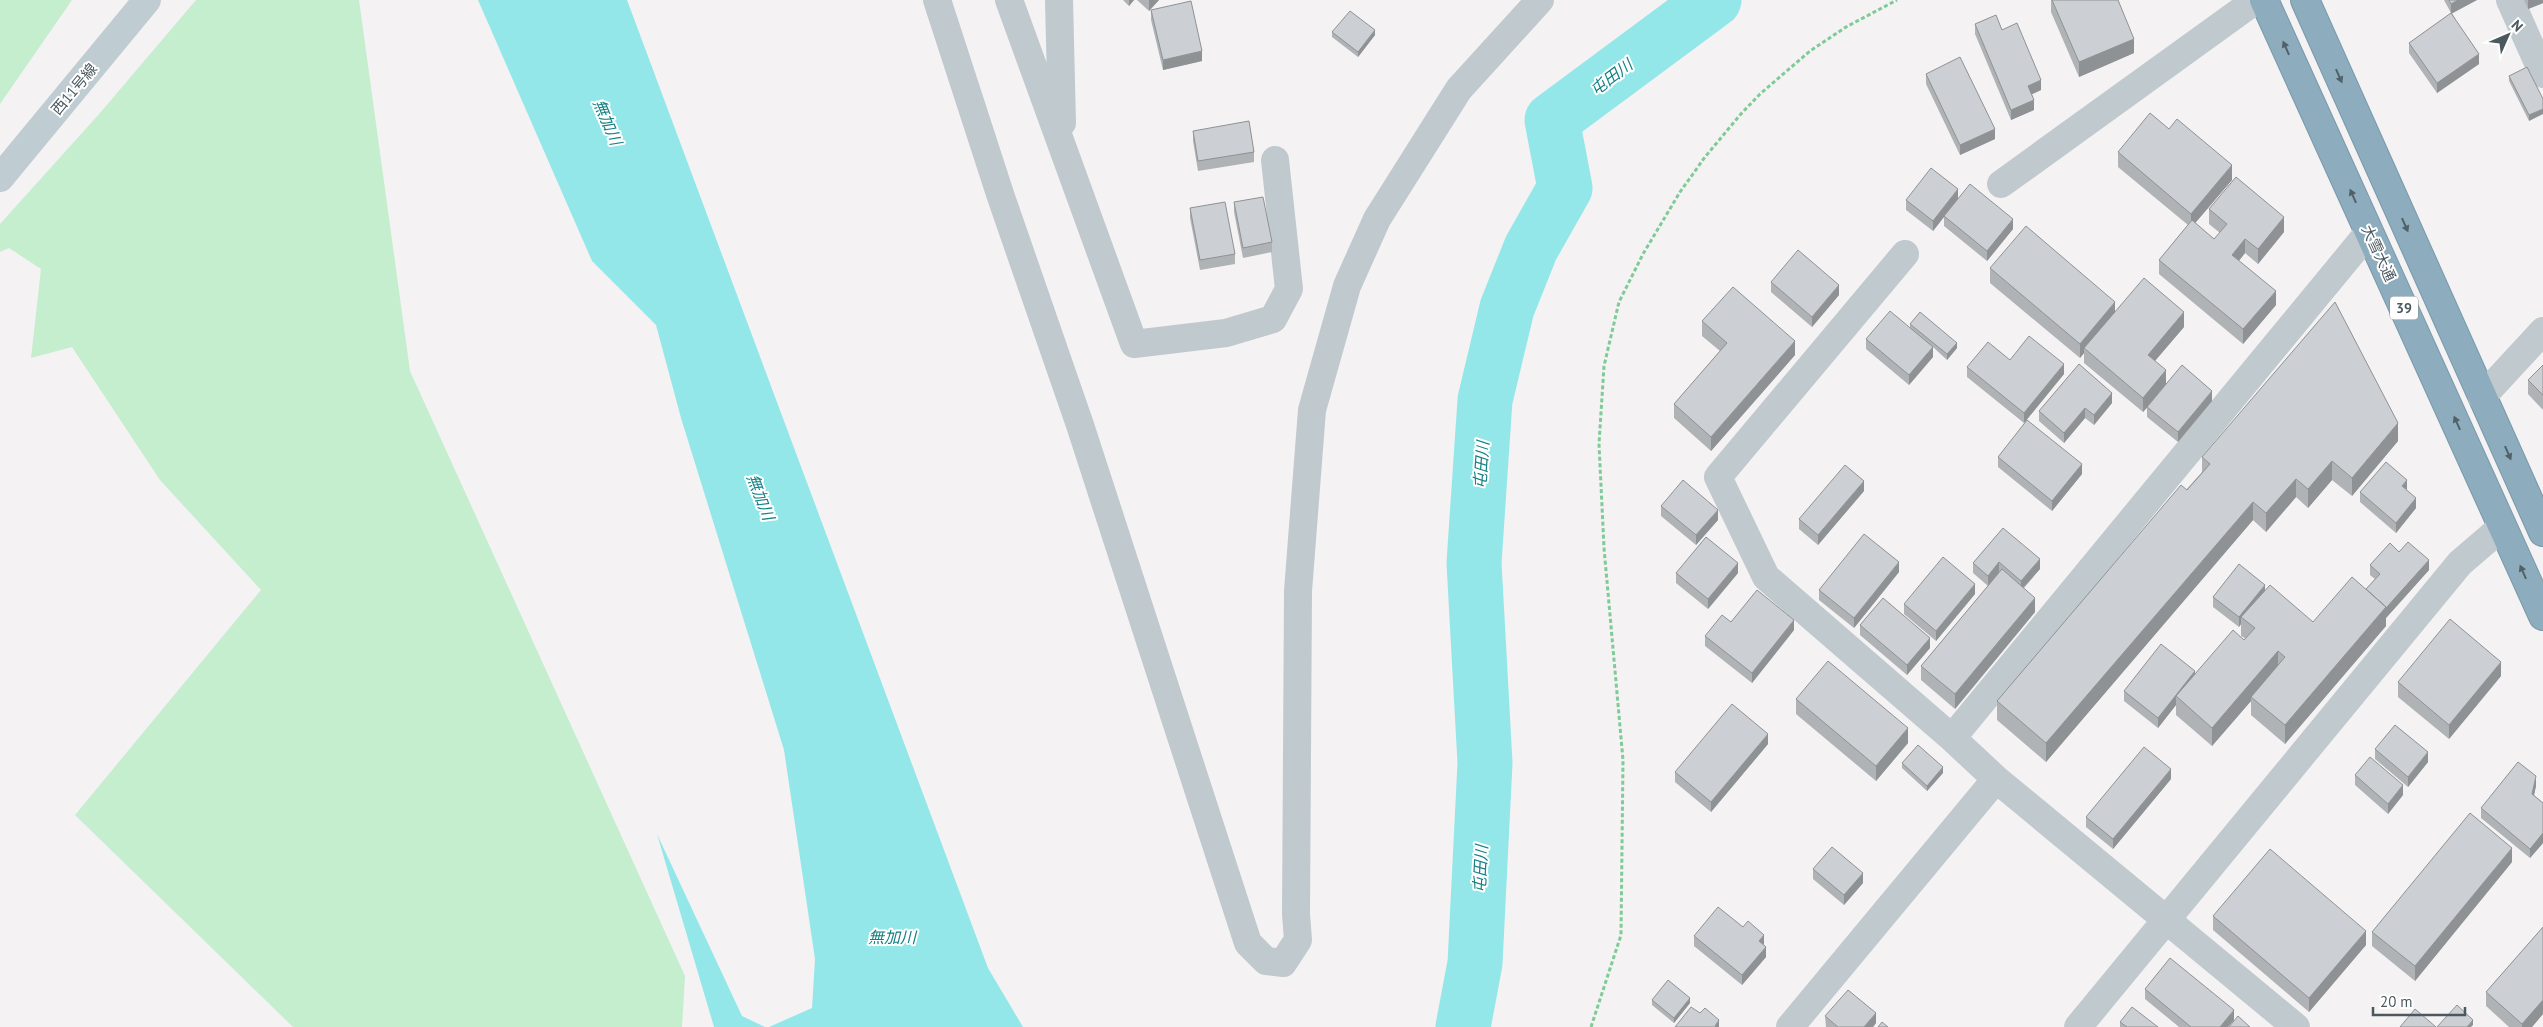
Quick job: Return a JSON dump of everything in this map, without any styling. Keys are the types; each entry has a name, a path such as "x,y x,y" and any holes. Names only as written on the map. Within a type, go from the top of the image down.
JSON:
{"highway":[{"name":"大雪大通","path":"2264,0 2543,616"},
{"name":"39","path":"2305,0 2543,532"}],"street":[{"name":"西11号線","path":"0,178 148,0"},
{"path":"937,0 1000,197 1080,424 1248,943 1266,961 1283,963 1298,940 1296,914 1298,591 1312,410 1347,286 1377,219 1459,89 1540,0"},
{"path":"1009,0 1134,344 1226,333 1274,319 1289,289 1275,160"},
{"path":"1059,0 1063,148"},
{"path":"2001,184 2256,0"},
{"path":"2510,0 2543,74"},
{"path":"1952,738 2369,232"},
{"path":"1905,254 1718,478 1766,577 1952,738 1996,779 2296,1027"},
{"path":"2482,397 2543,331"},
{"path":"2078,1027 2460,563 2502,527"},
{"path":"1790,1027 1996,779"}],"path":[{"path":"1591,1027 1621,935 1623,760 1604,548 1599,444 1604,366 1619,302 1643,254 1680,192 1705,157 1740,115 1760,94 1810,51 1846,27 1897,0"}],"green space":[{"path":"0,0 72,0 0,104"},
{"path":"196,0 359,0 410,371 685,976 682,1027 293,1027 75,815 261,590 160,480 72,347 31,358 41,269 9,248 0,252 0,224 100,113"}],"water":[{"name":"無加川","path":"478,0 627,0 988,968 1023,1027 769,1027 812,1008 815,959 784,750 681,418 656,325 592,261"},
{"path":"657,834 742,1016 765,1027 714,1027"}],"building":[{"path":"2052,0 2118,0 2134,39 2079,62"},
{"path":"2449,0 2458,0 2451,4"},
{"path":"1191,1 1202,51 1163,60 1151,10"},
{"path":"1350,11 1375,30 1358,52 1332,32"},
{"path":"2451,13 2479,54 2437,83 2409,43"},
{"path":"1996,15 2002,30 2017,23 2041,80 2028,86 2034,100 2011,110 1975,24"},
{"path":"1960,57 1995,129 1960,145 1926,74"},
{"path":"2527,67 2543,99 2543,109 2529,115 2509,76"},
{"path":"2150,113 2169,129 2177,119 2232,165 2191,214 2118,152"},
{"path":"1249,121 1254,152 1198,161 1193,131"},
{"path":"1931,168 1958,189 1933,221 1906,200"},
{"path":"2236,177 2284,217 2258,249 2245,239 2232,255 2276,291 2243,329 2159,260 2192,220 2214,239 2227,224 2209,209"},
{"path":"1970,184 2013,219 1987,251 1944,216"},
{"path":"1263,197 1272,242 1243,248 1234,202"},
{"path":"1225,202 1235,254 1200,260 1190,208"},
{"path":"2026,226 2115,302 2080,344 1990,268"},
{"path":"1798,250 1839,285 1812,317 1771,282"},
{"path":"2144,278 2184,312 2148,355 2166,370 2143,398 2084,348"},
{"path":"1733,287 1795,341 1711,437 1674,404 1727,343 1702,321"},
{"path":"2335,302 2398,423 2352,478 2332,461 2308,489 2296,479 2266,513 2253,502 2046,743 1997,701 2181,485 2187,490 2210,464 2202,457"},
{"path":"1890,311 1933,347 1909,375 1866,339"},
{"path":"1920,312 1957,343 1947,354 1910,324"},
{"path":"2029,336 2064,364 2024,413 1967,367 1988,342 2010,360"},
{"path":"2079,364 2112,393 2094,415 2085,408 2064,433 2039,411"},
{"path":"2182,365 2212,391 2178,432 2147,407"},
{"path":"2543,365 2543,395 2528,380"},
{"path":"2027,420 2082,464 2052,501 1998,457"},
{"path":"2386,462 2407,480 2402,486 2416,498 2396,523 2360,492"},
{"path":"1845,465 1864,481 1818,535 1799,519"},
{"path":"1683,480 1718,510 1696,535 1661,506"},
{"path":"2003,528 2040,559 2021,581 1999,562 1988,576 1973,563"},
{"path":"1864,534 1899,562 1854,618 1819,590"},
{"path":"1706,537 1738,563 1708,599 1676,573"},
{"path":"2408,542 2429,560 2386,608 2366,589 2380,574 2370,565 2390,543 2399,552"},
{"path":"1943,557 1975,584 1936,631 1904,604"},
{"path":"2239,564 2265,585 2239,617 2213,597"},
{"path":"2002,569 2035,598 1955,694 1921,666"},
{"path":"2352,577 2386,607 2285,725 2251,697 2285,657 2278,651 2212,728 2176,696 2233,630 2244,640 2255,628 2241,617 2270,585 2313,622"},
{"path":"1757,590 1794,620 1752,673 1705,636 1722,615 1731,622"},
{"path":"1883,598 1930,638 1907,665 1860,625"},
{"path":"2450,619 2501,662 2449,725 2398,682"},
{"path":"2161,644 2195,671 2158,718 2124,691"},
{"path":"1828,661 1908,728 1876,766 1796,699"},
{"path":"1732,704 1768,734 1711,802 1675,772"},
{"path":"2395,725 2428,752 2408,777 2375,749"},
{"path":"1918,745 1943,767 1927,786 1902,763"},
{"path":"2144,747 2171,769 2113,839 2086,817"},
{"path":"2370,757 2403,785 2388,804 2355,775"},
{"path":"2518,762 2536,776 2532,794 2543,803 2543,833 2530,849 2481,808"},
{"path":"2470,813 2512,848 2415,966 2372,932"},
{"path":"1832,847 1863,873 1844,895 1813,869"},
{"path":"2270,849 2366,931 2309,998 2213,916"},
{"path":"1718,907 1743,927 1748,921 1764,935 1759,941 1766,947 1742,975 1694,936"},
{"path":"2543,927 2543,1000 2522,1024 2486,992"},
{"path":"2170,958 2234,1010 2220,1027 2191,1027 2145,989"},
{"path":"1668,980 1690,998 1674,1018 1652,1000"},
{"path":"1848,990 1876,1013 1864,1027 1838,1027 1825,1016"},
{"path":"2457,1005 2473,1020 2467,1027 2437,1027"},
{"path":"1691,1007 1700,1013 1705,1008 1719,1020 1716,1027 1675,1027"},
{"path":"2132,1007 2158,1027 2127,1027 2120,1022"},
{"path":"2415,1009 2436,1027 2400,1027"},
{"path":"2238,1016 2250,1027 2229,1027"},
{"path":"1882,1022 1888,1027 1878,1027"}],"waterway":[{"name":"屯田川","path":"1463,1027 1475,963 1485,763 1474,563 1485,400 1507,308 1531,248 1565,188 1552,120 1714,0"}]}
